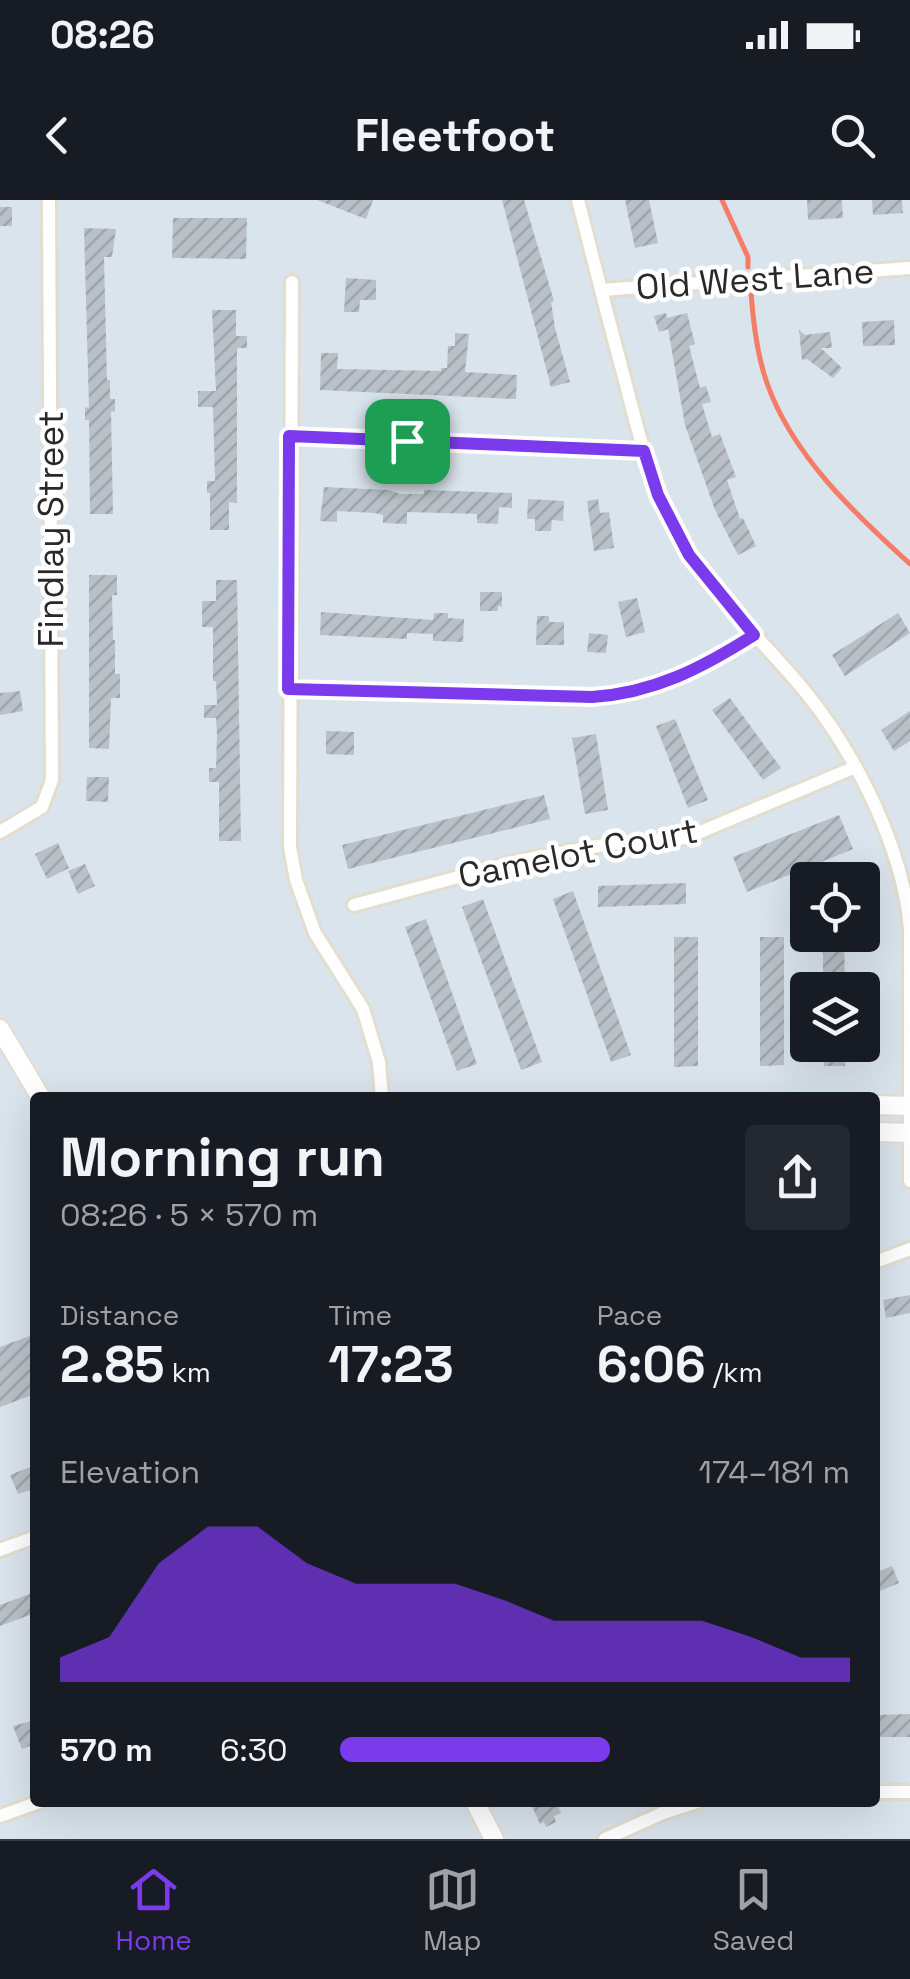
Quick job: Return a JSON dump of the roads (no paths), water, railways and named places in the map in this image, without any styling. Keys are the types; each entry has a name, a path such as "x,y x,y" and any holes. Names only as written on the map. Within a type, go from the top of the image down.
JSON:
{"main road":[{"path":"0,1029 37,1092"},
{"path":"880,1106 909,1106"},
{"path":"880,1132 910,1133"},
{"path":"477,1807 494,1839"}],"street":[{"name":"Findlay Street","path":"0,832 42,807 52,780 49,200"},
{"path":"578,200 658,495 689,555 840,741 883,821 894,850 905,886 910,930 910,1181"},
{"name":"Old West Lane","path":"601,290 910,268"},
{"path":"292,282 290,847 296,880 316,933 364,1009 379,1062 382,1092"},
{"path":"289,436 644,451"},
{"path":"288,689 622,695 666,682 718,658 754,635"},
{"name":"Camelot Court","path":"354,905 518,861 609,844 686,838 853,768"},
{"path":"880,1260 910,1249"},
{"path":"0,1550 30,1539"},
{"path":"880,1792 910,1792"},
{"path":"0,1816 30,1805"},
{"path":"605,1839 680,1807"}],"waterway":[{"path":"722,200 748,257 748,267"},
{"path":"751,292 764,372 792,435 847,504 910,564"}]}
